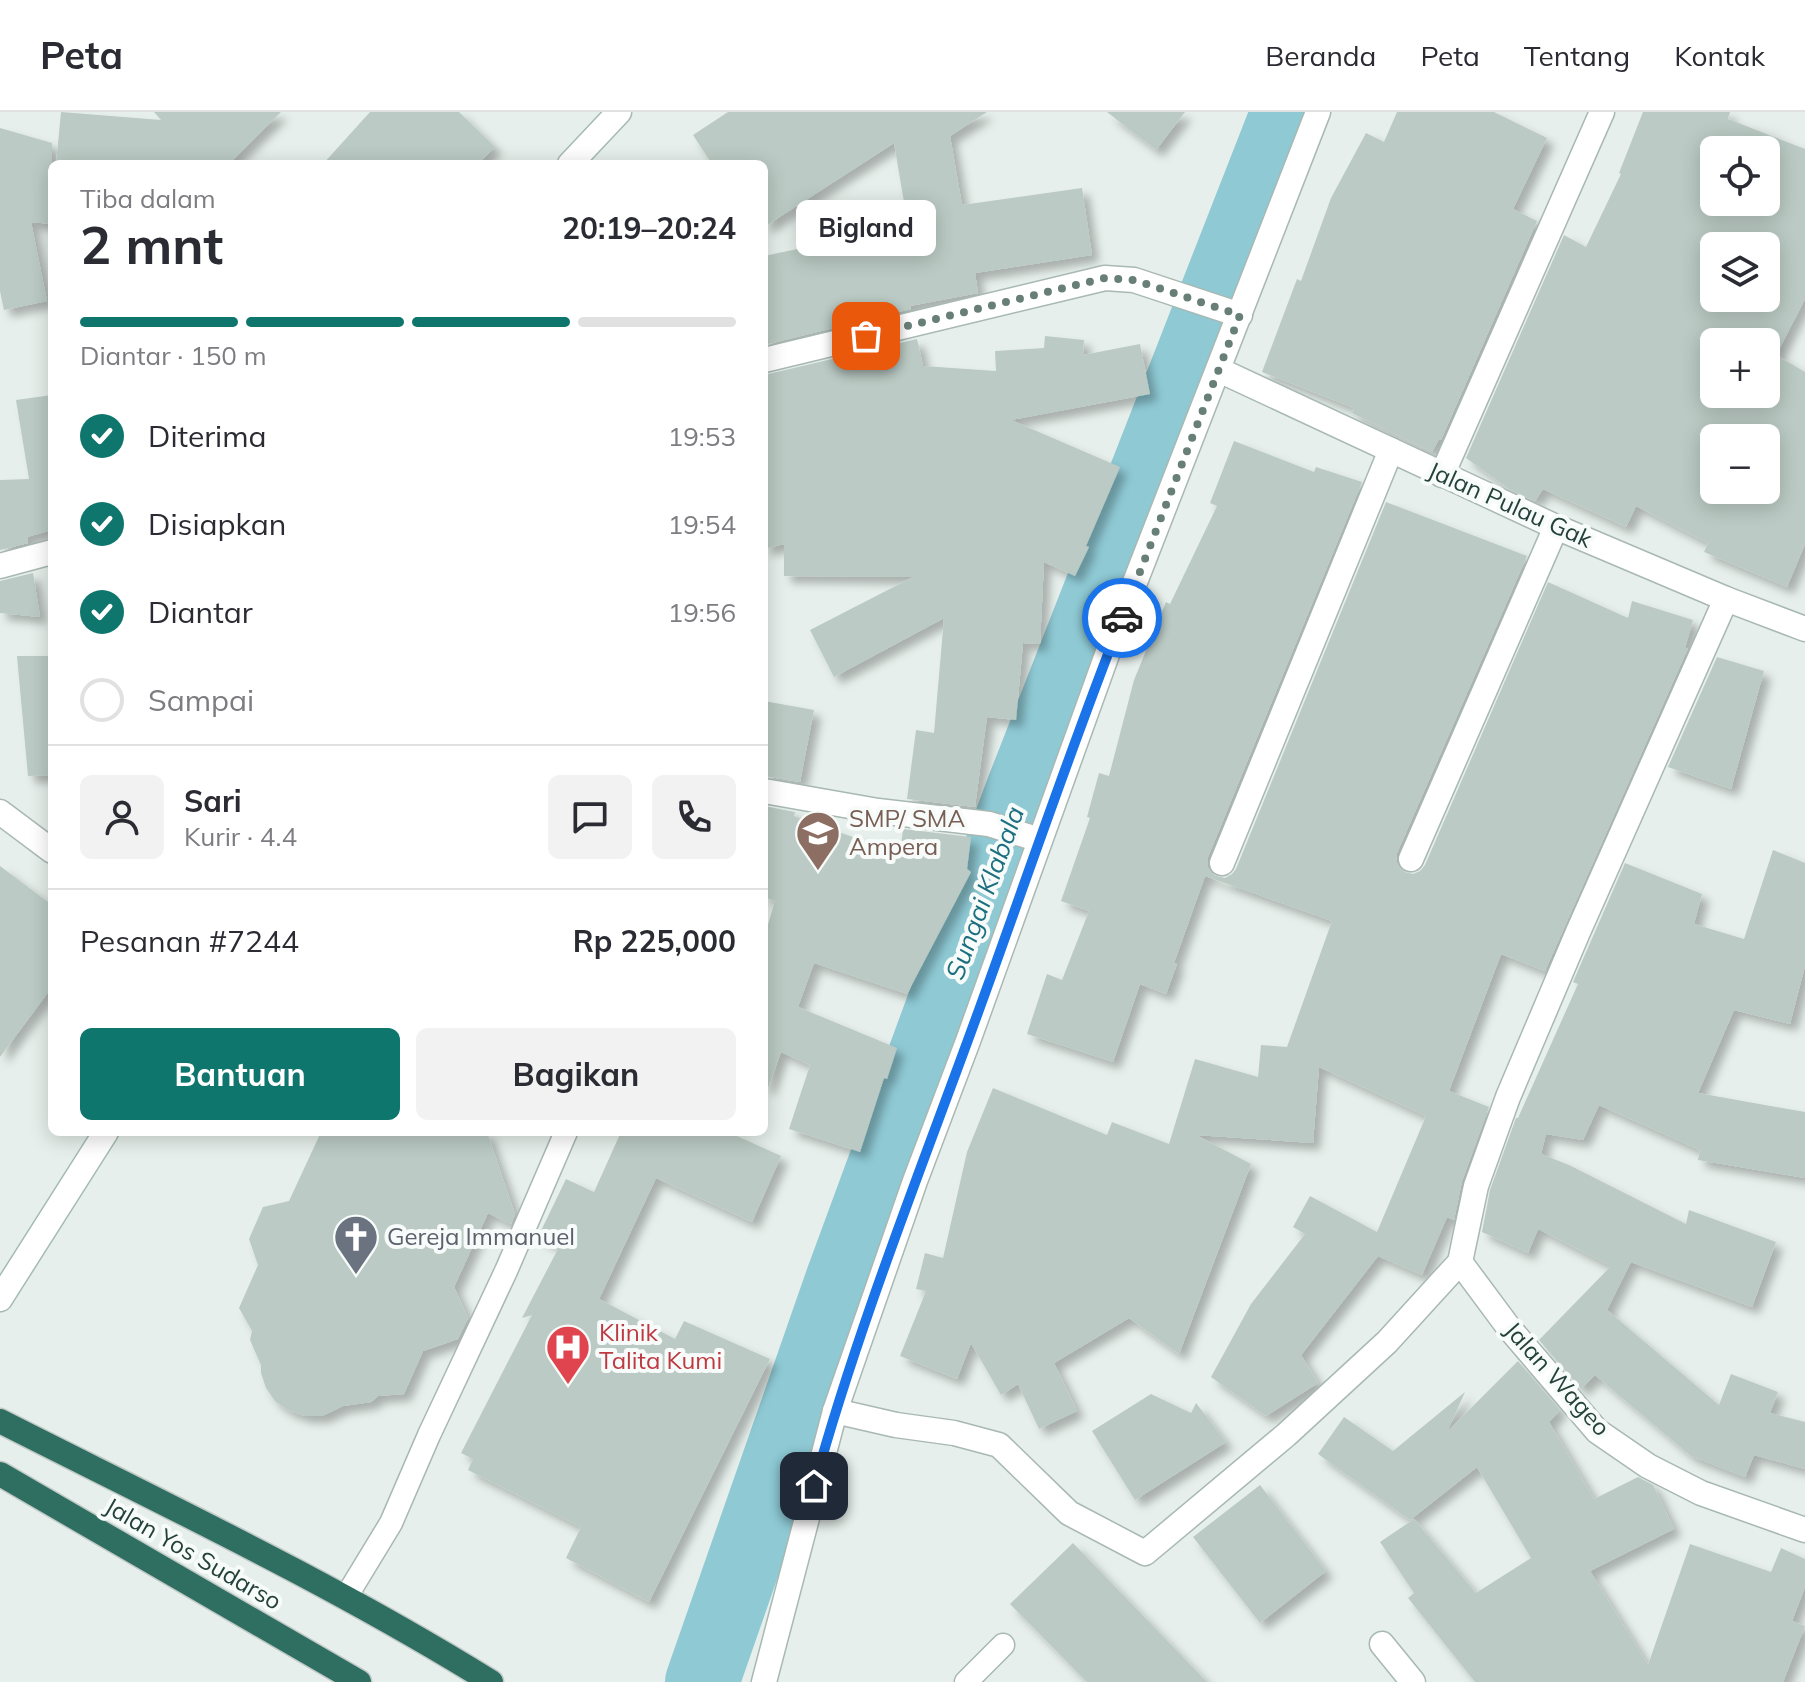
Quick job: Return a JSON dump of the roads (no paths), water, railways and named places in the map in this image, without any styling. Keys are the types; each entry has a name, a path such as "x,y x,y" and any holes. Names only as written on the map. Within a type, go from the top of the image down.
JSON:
{"highway":[{"path":"0,1421 300,1571 427,1642 491,1682"},
{"name":"Jalan Yos Sudarso","path":"0,1474 359,1682"}],"street":[{"path":"574,160 619,112"},
{"path":"764,1682 835,1411 1032,837 1219,370 1232,313 1318,112"},
{"path":"1442,475 1602,112"},
{"path":"768,359 1105,278 1134,280 1232,313"},
{"name":"Jalan Pulau Gak","path":"1219,370 1556,527 1726,599 1802,619"},
{"path":"1222,863 1391,450"},
{"path":"1411,859 1556,527"},
{"path":"0,566 48,553"},
{"path":"835,1411 896,1425 954,1433 999,1445 1069,1513 1145,1553 1286,1435 1387,1342 1460,1262 1476,1186 1508,1097 1726,599"},
{"path":"768,792 878,811 989,824 1032,837"},
{"path":"0,812 48,848"},
{"path":"0,1299 103,1136"},
{"name":"Jalan Wageo","path":"1460,1262 1509,1328 1597,1431 1648,1466 1701,1493 1805,1530"},
{"path":"1382,1644 1413,1682"}],"lane":[{"path":"346,1597 391,1523 564,1136"},
{"path":"966,1682 1003,1645"}],"waterway":[{"name":"Sungai Klabala","path":"702,1682 842,1281 1022,792 1288,112"}],"place":[{"name":"Bigland","path":"866,336"},
{"name":"SMP/ SMA Ampera","path":"818,872"},
{"name":"Gereja Immanuel","path":"356,1276"},
{"name":"Klinik Talita Kumi","path":"568,1386"}]}
